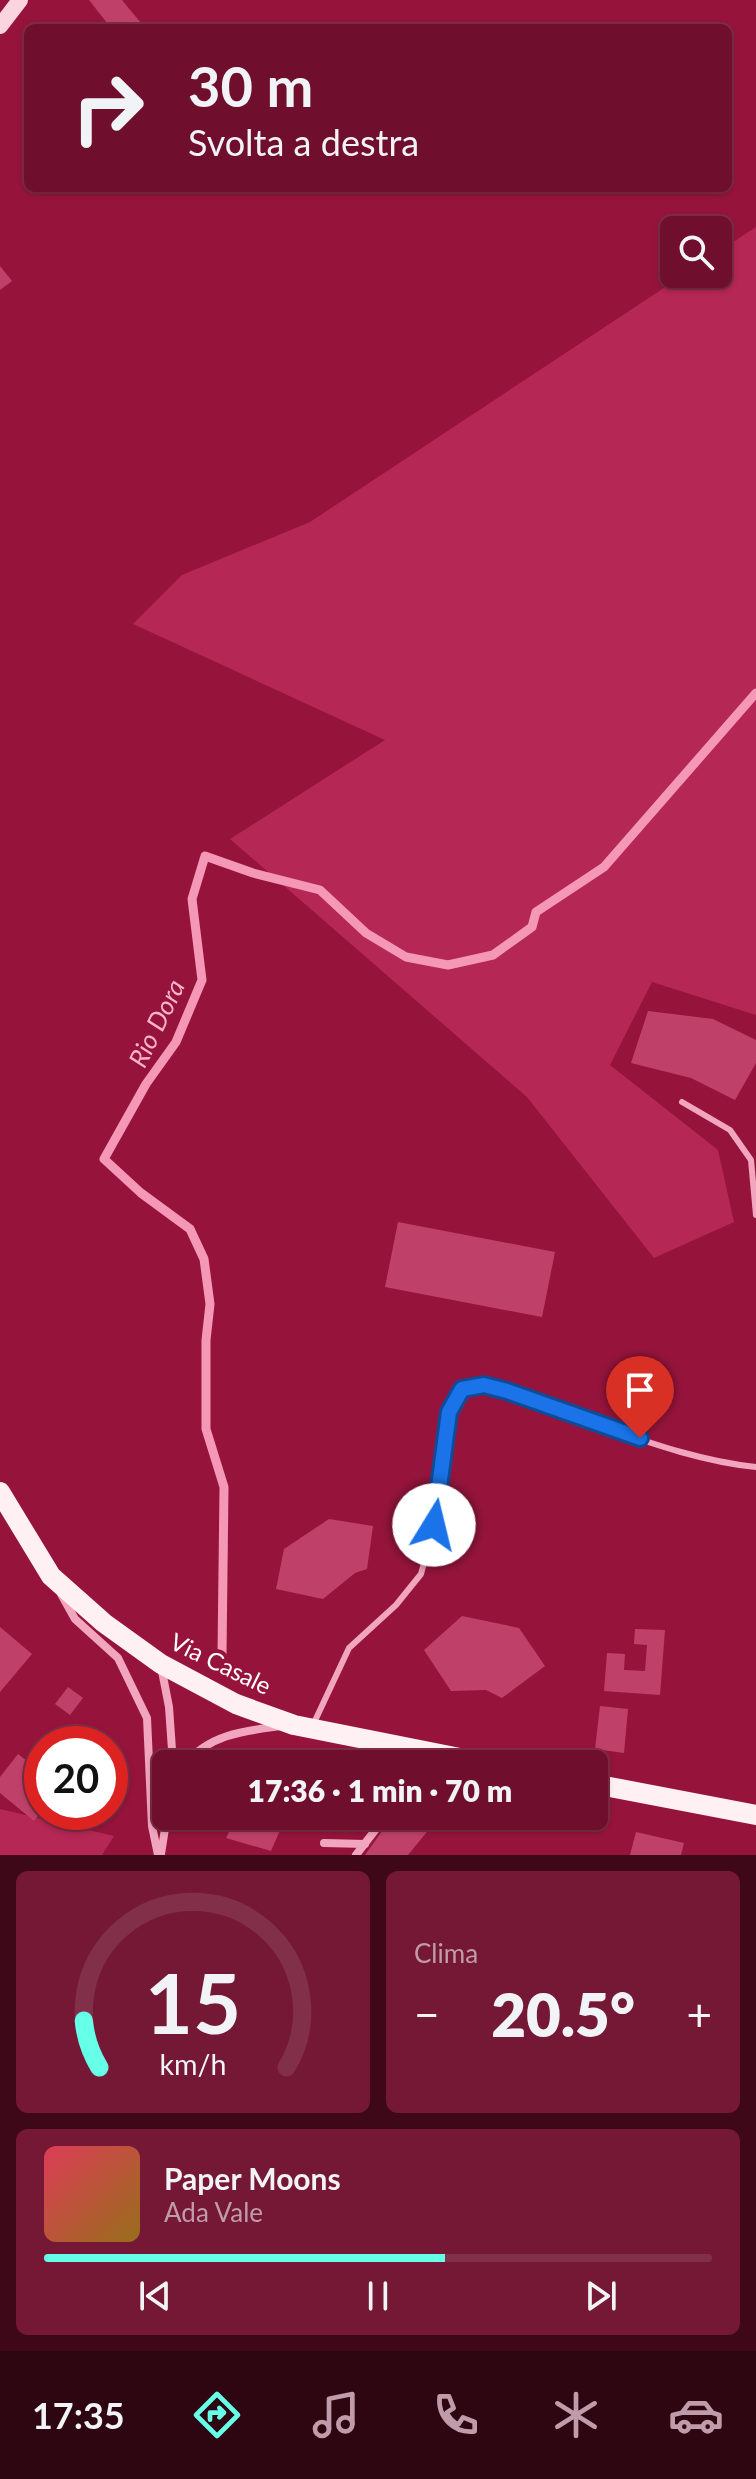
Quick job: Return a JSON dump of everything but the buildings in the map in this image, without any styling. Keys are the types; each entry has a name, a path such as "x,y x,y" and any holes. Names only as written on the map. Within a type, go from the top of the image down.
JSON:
{"main road":[{"name":"Via Casale","path":"0,1492 51,1576 104,1623 161,1664 236,1704 303,1727 394,1750"},
{"path":"608,1787 756,1815"}],"street":[{"path":"0,26 20,0"},
{"path":"51,1576 75,1619 118,1658 147,1718 152,1826 160,1855"},
{"path":"161,1664 169,1707 172,1750"},
{"path":"200,1750 210,1741 241,1731 303,1727"},
{"path":"160,1855 164,1830"},
{"path":"356,1855 376,1830"},
{"path":"324,1843 365,1844"}],"lane":[{"path":"682,1102 730,1130 751,1160 756,1215"},
{"path":"303,1727 349,1648 396,1605 421,1574 434,1525 449,1412 462,1389 484,1385 699,1457 756,1467"}],"shaded area":[{"path":"756,227 756,1015 652,982 610,1065 718,1150 734,1222 654,1258 527,1097 230,839 385,740 133,624 182,575 310,522 664,288 732,288 732,243"},
{"path":"0,1809 24,1815 24,1830 89,1830 114,1836 102,1855 0,1855"}],"waterway":[{"name":"Rio Dora","path":"222,1654 224,1487 206,1429 206,1340 210,1304 204,1259 190,1229 141,1193 104,1159 146,1084 176,1042 202,980 192,899 205,856 253,873 320,890 366,933 406,957 448,965 493,955 532,927 536,912 604,867 756,693"}],"route":[{"path":"434,1525 449,1412 462,1389 484,1385 507,1391 640,1438"}]}
